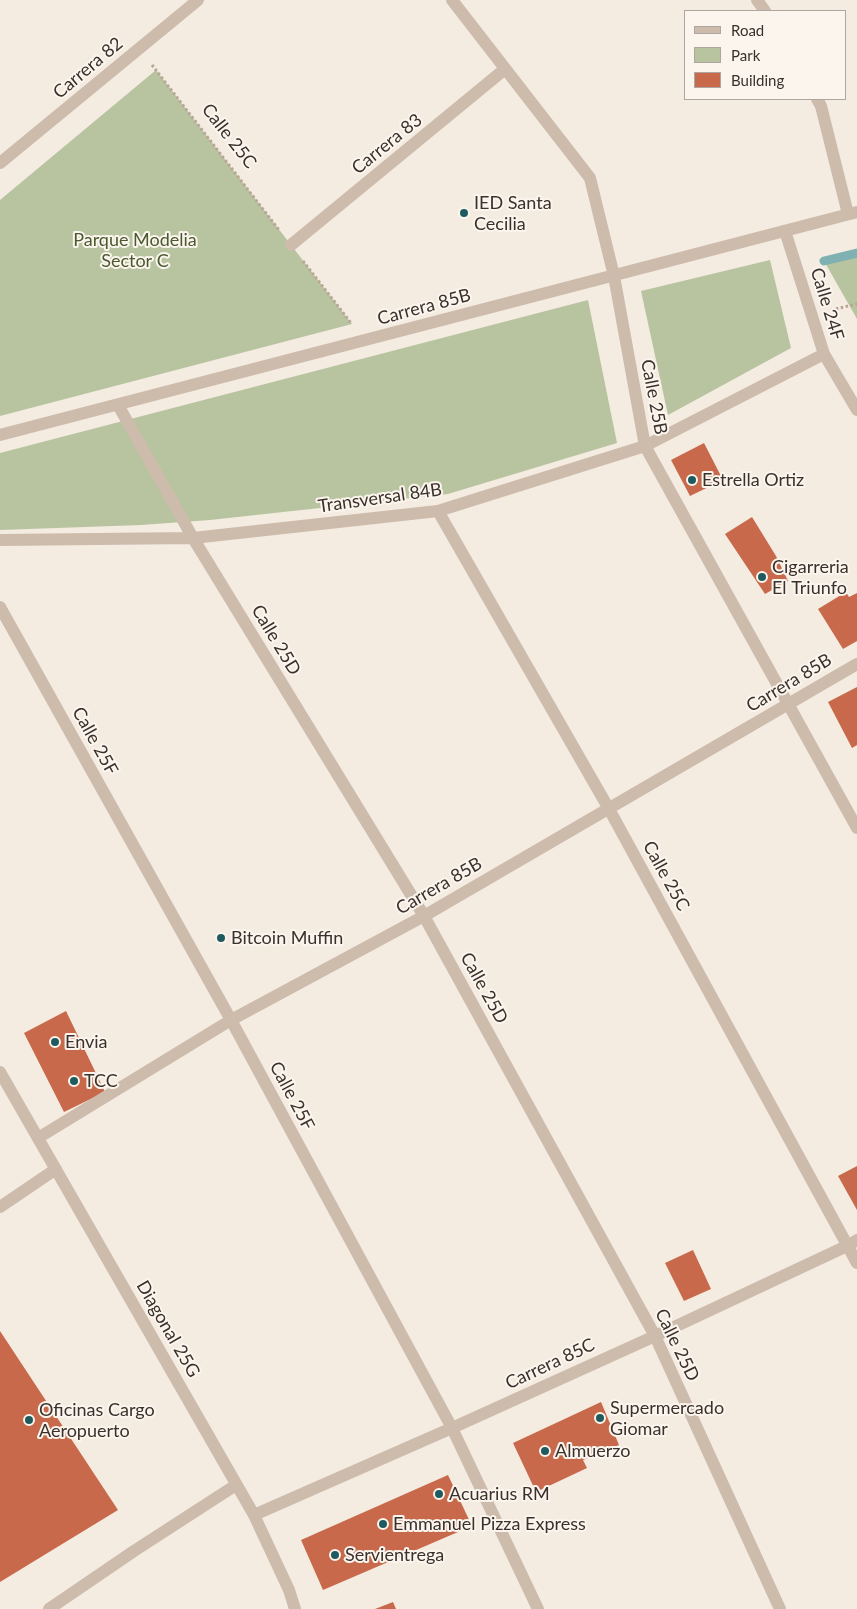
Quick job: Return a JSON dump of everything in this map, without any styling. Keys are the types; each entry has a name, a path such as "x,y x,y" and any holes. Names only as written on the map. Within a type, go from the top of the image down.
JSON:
{"street":[{"name":"Carrera 82","path":"0,163 198,0"},
{"name":"Calle 25B","path":"452,0 590,178 614,276 645,446 857,828"},
{"name":"Carrera 83","path":"291,245 506,69"},
{"path":"818,100 853,213"},
{"name":"Carrera 85B","path":"0,435 853,213"},
{"name":"Calle 24F","path":"786,231 824,354 857,410"},
{"name":"Transversal 84B","path":"0,540 193,538 438,511 645,446 824,354"},
{"name":"Calle 25D","path":"118,405 193,538 424,916 655,1336 780,1609"},
{"name":"Calle 25C","path":"438,511 609,808 853,1242 857,1263"},
{"name":"Calle 25F","path":"0,607 231,1020 452,1428 538,1609"},
{"name":"Carrera 85B","path":"38,1138 231,1020 424,916 857,664"},
{"name":"Diagonal 25G","path":"0,1072 254,1515 289,1590 295,1609"},
{"path":"0,1207 56,1169"},
{"name":"Carrera 85C","path":"254,1515 655,1336 853,1242"},
{"path":"50,1609 134,1550 236,1486"}],"path":[{"name":"Calle 25C","path":"139,49 364,341"},
{"path":"812,315 857,304"}],"green space":[{"name":"Parque Modelia Sector C","path":"156,70 352,324 0,416 0,200"},
{"path":"857,253 857,319 824,261"},
{"path":"770,260 791,348 668,415 641,291"},
{"path":"588,300 617,443 448,494 210,520 141,525 0,530 0,453"}],"building":[{"path":"704,443 723,480 690,496 671,460"},
{"path":"752,517 776,556 788,581 765,594 725,534"},
{"path":"846,592 849,597 857,593 857,641 843,649 818,609"},
{"path":"857,687 857,745 852,748 828,702"},
{"path":"66,1011 105,1092 64,1112 24,1033"},
{"path":"857,1166 857,1210 838,1176"},
{"path":"693,1250 711,1289 684,1301 665,1263"},
{"name":"Oficinas Cargo Aeropuerto","path":"0,1331 118,1510 0,1582"},
{"path":"601,1402 619,1445 583,1460 587,1468 536,1492 513,1443"},
{"path":"448,1475 472,1526 323,1590 301,1540"},
{"path":"393,1602 396,1609 375,1609"}],"waterway":[{"path":"824,261 857,253"}],"place":[{"name":"IED Santa Cecilia","path":"464,213"},
{"name":"Estrella Ortiz","path":"692,480"},
{"name":"Cigarreria El Triunfo","path":"762,577"},
{"name":"Bitcoin Muffin","path":"221,938"},
{"name":"Envia","path":"55,1042"},
{"name":"TCC","path":"74,1081"},
{"name":"Supermercado Giomar","path":"600,1418"},
{"name":"Oficinas Cargo Aeropuerto","path":"29,1420"},
{"name":"Almuerzo","path":"545,1451"},
{"name":"Acuarius RM","path":"439,1494"},
{"name":"Emmanuel Pizza Express","path":"383,1524"},
{"name":"Servientrega","path":"335,1555"}]}
